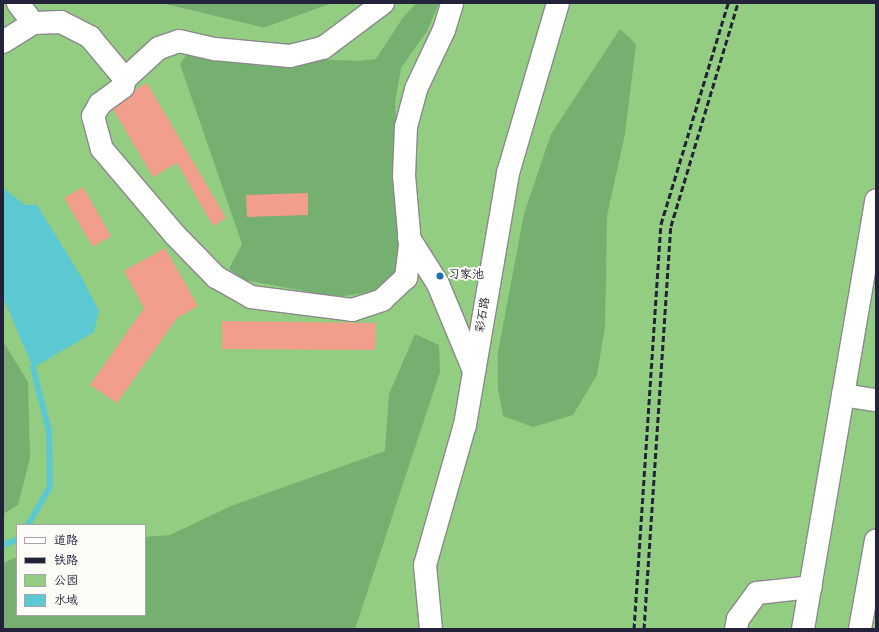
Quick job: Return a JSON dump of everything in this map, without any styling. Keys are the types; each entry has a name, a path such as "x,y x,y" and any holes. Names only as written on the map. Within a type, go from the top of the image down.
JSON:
{"street":[{"path":"18,3 33,23"},
{"path":"383,3 323,48 290,56 215,49 180,41 159,48 125,79 123,87 100,104 93,116 102,149 175,235 216,277 251,297 352,310 382,300 406,278 409,238 404,176 406,127 416,88 444,30 452,3"},
{"name":"彩石路","path":"431,629 425,565 465,425 508,174 558,3"},
{"path":"3,42 33,23 61,22 90,37 125,79"},
{"path":"803,629 876,200"},
{"path":"409,238 438,284 474,371"},
{"path":"843,395 876,400"},
{"path":"860,629 876,540"},
{"path":"736,629 738,619 757,593 810,587"}],"green space":[{"name":"习家池","path":"3,3 160,3 264,28 333,3 876,3 876,629 3,629"},
{"path":"160,3 333,3 264,28"},
{"path":"416,3 439,3 427,31 401,68 395,102 402,226 399,270 383,290 337,297 244,280 229,269 242,244 180,64 187,54 358,61 376,59 402,19"},
{"path":"620,29 636,44 625,134 607,216 605,327 597,375 573,415 533,427 503,416 498,389 498,352 524,214 551,134"},
{"path":"415,334 439,345 440,372 355,629 3,629 3,563 16,557 16,616 146,616 146,537 170,535 231,506 385,451 389,394"},
{"path":"3,341 28,382 30,458 18,505 3,514"}],"water":[{"path":"3,188 25,205 37,205 82,278 99,311 94,332 33,368 3,297"}],"building":[{"path":"147,83 226,218 213,226 177,163 153,177 110,104"},
{"path":"83,187 111,236 93,247 64,198"},
{"path":"308,193 308,215 247,217 246,195"},
{"path":"165,248 198,306 177,318 117,403 90,385 144,308 124,271"},
{"path":"222,321 376,323 375,350 222,349"}],"waterway":[{"path":"29,524 50,487 49,431 33,368"},
{"path":"3,545 16,540"}],"railway":[{"path":"634,629 661,224 728,3"},
{"path":"644,629 671,226 738,3"}],"place":[{"name":"习家池","path":"440,276"}]}
